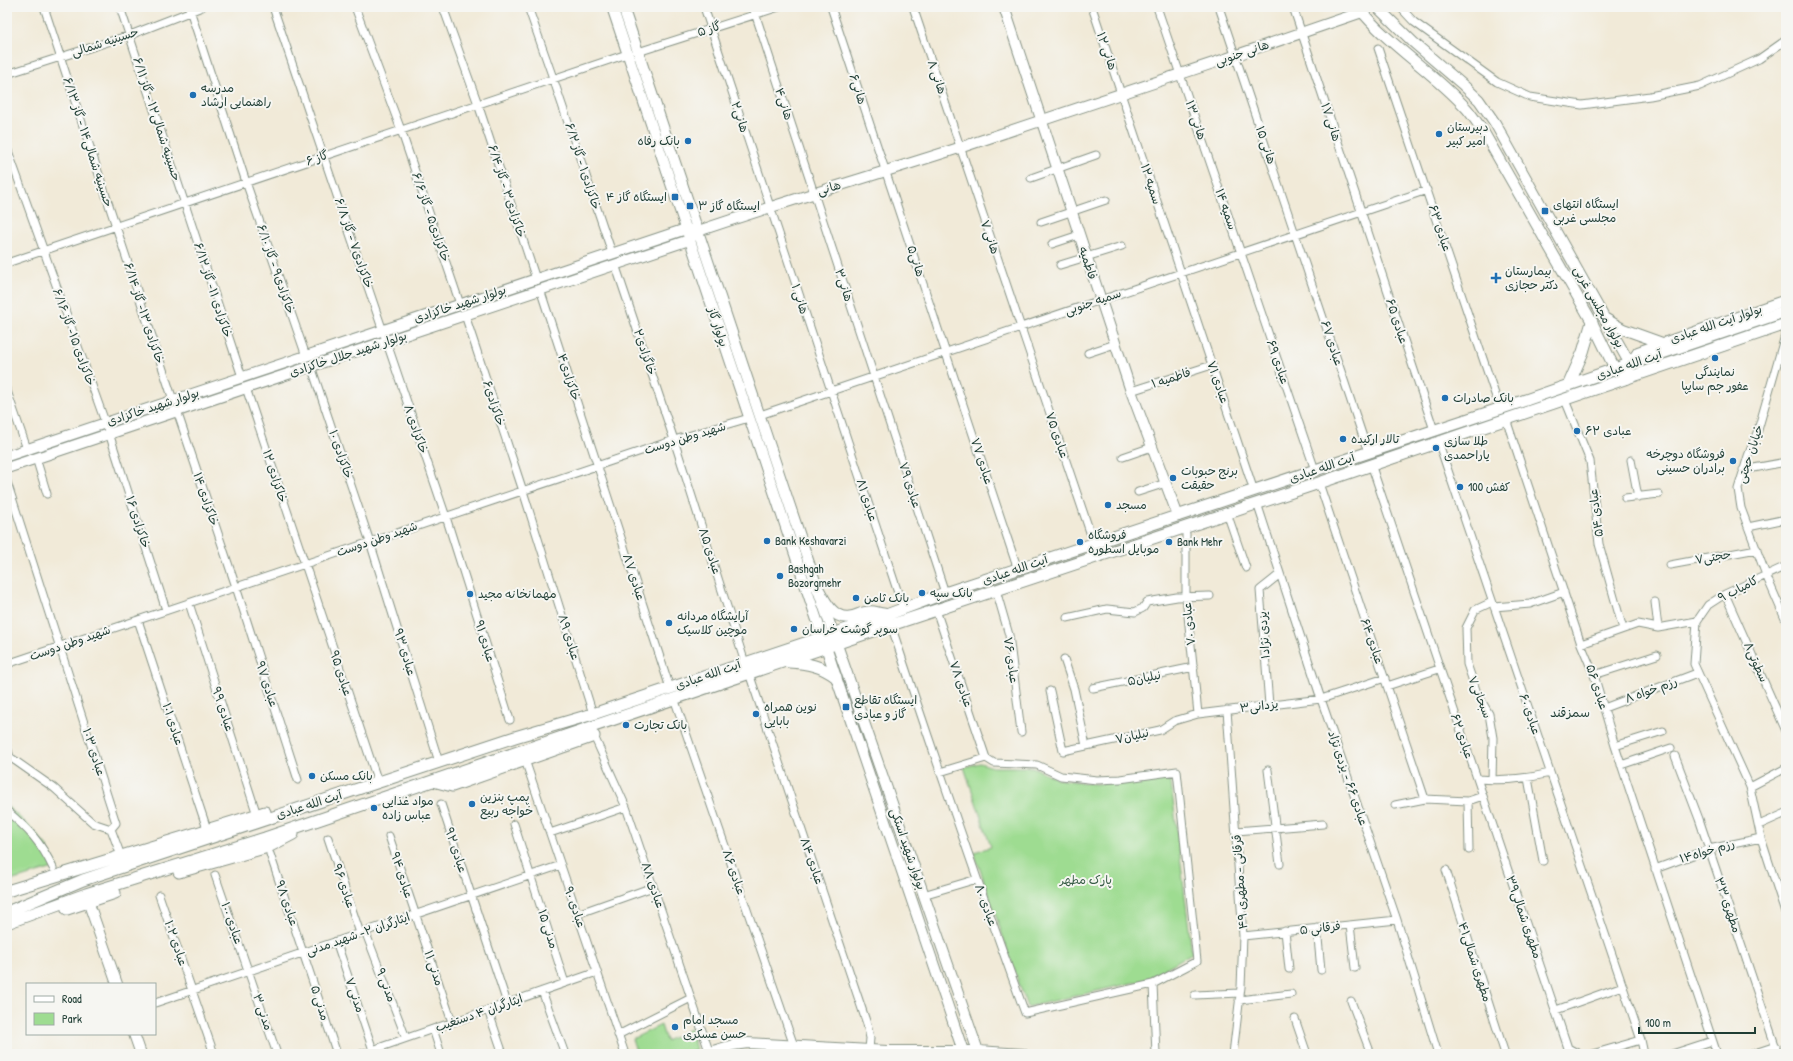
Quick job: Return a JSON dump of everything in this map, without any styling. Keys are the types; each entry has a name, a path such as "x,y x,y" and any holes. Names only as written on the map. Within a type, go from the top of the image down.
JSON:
{"main road":[{"name":"بولوار گاز","path":"612,7 824,642"},
{"name":"بولوار گاز","path":"623,7 835,638"},
{"name":"فاطمیه","path":"1004,7 1131,391 1178,516"},
{"name":"بولوار مجلسی غربی","path":"1377,7 1414,43 1464,85 1479,100 1495,124 1630,364"},
{"name":"هانی جنوبی","path":"1041,121 1236,56 1360,10"},
{"name":"بولوار مجلسی غربی","path":"1360,10 1404,54 1454,95 1468,110 1483,131 1592,322 1615,369 1627,379"},
{"name":"هانی","path":"698,231 770,206 1041,121"},
{"path":"686,229 698,231"},
{"name":"بولوار شهید خاکزادی","path":"7,456 686,229"},
{"path":"689,240 698,231"},
{"name":"بولوار شهید جلال خاکزادی","path":"7,468 689,240"},
{"name":"بولوار آیت الله عبادی","path":"1630,364 1638,352 1786,300"},
{"name":"آیت الله عبادی","path":"7,912 83,880 515,737 672,693 747,668 835,638 887,613 945,593 1500,409 1786,311"},
{"path":"1606,319 1629,331 1662,343"},
{"path":"1568,386 1583,352 1592,322"},
{"name":"آیت الله عبادی","path":"835,638 891,625 1319,483 1370,464 1565,400 1786,324"},
{"path":"1627,379 1630,364"},
{"path":"817,587 831,610 839,616 845,618 869,612 882,614 887,613"},
{"name":"بولوار شهید استکی","path":"835,638 979,1053"},
{"name":"آیت الله عبادی","path":"747,668 783,662 824,642"},
{"name":"بولوار شهید استکی","path":"824,642 964,1053"},
{"path":"783,662 799,662 816,666 827,670 836,677"},
{"name":"آیت الله عبادی","path":"87,898 268,847 295,834 312,822 433,781 522,756 564,737 672,693"},
{"path":"515,737 522,756 555,750 594,736"},
{"path":"555,750 564,737"},
{"path":"7,891 289,805 307,806"},
{"path":"7,923 87,898"},
{"path":"7,929 87,898"},
{"path":"87,898 117,983"},
{"path":"134,1035 141,1054"},
{"path":"708,1053 732,1045 748,1043 887,1052 1023,1054"}],"street":[{"name":"حسینیه شمالی۱۴ - گاز ۶/۱۳","path":"44,7 116,226"},
{"name":"حسینیه شمالی۱۲ - گاز ۶/۱۱","path":"120,7 184,203"},
{"name":"حسینیه شمالی","path":"7,74 130,34 189,9 202,7"},
{"name":"خاکزادی۷ - گاز ۶/۸","path":"273,7 387,341"},
{"name":"خاکزادی۵ - گاز ۶/۶","path":"355,7 402,130 460,304"},
{"name":"خاکزادی۳ - گاز ۶/۴","path":"443,7 478,104 536,279"},
{"name":"خاکزادی۱ - گاز ۶/۲","path":"528,7 612,253"},
{"name":"هانی۲","path":"704,7 770,206"},
{"name":"هانی۴","path":"753,7 814,193"},
{"name":"گاز ۵","path":"638,52 779,7"},
{"name":"هانی۶","path":"831,7 886,170"},
{"name":"هانی ۸","path":"913,7 960,147"},
{"name":"هانی ۱۲","path":"1092,7 1121,95"},
{"name":"هانی ۱۳","path":"1158,7 1211,165"},
{"name":"هانی ۱۵","path":"1219,7 1296,234"},
{"name":"هانی ۱۷","path":"1293,7 1361,212"},
{"path":"1400,7 1414,22 1497,82 1530,97 1582,106 1650,96 1700,86 1760,59 1786,40"},
{"name":"خاکزادی۹ - گاز ۶/۱۰","path":"189,9 246,182 306,356"},
{"name":"عبادی ۶۳","path":"1378,48 1500,409"},
{"name":"گاز ۶","path":"7,263 627,54"},
{"name":"سمیه ۱۲","path":"1121,95 1181,274"},
{"name":"هانی ۷","path":"960,147 1021,327"},
{"name":"خاکزادی ۱۵- گاز ۶/۱۶","path":"7,148 109,433"},
{"path":"1031,178 1096,155"},
{"name":"سمیه ۱۴","path":"1211,165 1241,253"},
{"name":"هانی۵","path":"886,170 946,352"},
{"name":"سمیه جنوبی","path":"760,415 1100,299 1181,274 1427,190"},
{"name":"هانی۳","path":"814,193 874,377"},
{"path":"1041,222 1106,200"},
{"name":"خاکزادی ۱۱- گاز ۶/۱۲","path":"184,203 242,377"},
{"name":"هانی ۱","path":"770,206 831,392"},
{"name":"عبادی ۶۵","path":"1361,212 1434,430"},
{"name":"خاکزادی ۱۳- گاز ۶/۱۴","path":"116,226 173,400"},
{"name":"عبادی ۶۷","path":"1296,234 1368,452"},
{"path":"1052,244 1079,235"},
{"path":"1060,265 1122,246"},
{"name":"عبادی ۶۹","path":"1241,253 1316,470"},
{"name":"خاگزادی۲","path":"616,264 674,440"},
{"name":"عبادی ۷۱","path":"1181,274 1254,491"},
{"name":"خاکزادی۴","path":"540,289 598,465"},
{"name":"خاکزادی۶","path":"465,315 523,491"},
{"name":"عبادی ۷۵","path":"1021,327 1094,544"},
{"name":"خیابان حجتی","path":"1786,332 1758,430 1743,470 1738,489 1741,508 1766,575 1786,621"},
{"name":"خاکزادی ۸","path":"387,341 446,516"},
{"path":"1088,353 1115,344"},
{"name":"عبادی ۷۷","path":"946,352 1018,570"},
{"name":"فاطمیه ۱","path":"1131,391 1212,365"},
{"name":"خاکزادی ۱۰","path":"311,366 370,542"},
{"name":"عبادی ۷۹","path":"874,377 945,593"},
{"name":"خاکزادی ۱۲","path":"246,388 304,564"},
{"path":"7,391 27,449"},
{"name":"عبادی ۸۱","path":"831,392 903,608"},
{"name":"عبادی ۵۴","path":"1565,400 1590,462 1600,544 1624,628"},
{"name":"خاکزادی ۱۴","path":"177,411 236,587"},
{"name":"شهید وطن دوست","path":"7,664 598,465 674,440 749,418"},
{"name":"عبادی ۵۶","path":"1506,419 1581,644 1594,676 1621,765 1716,1054"},
{"name":"خاکزادی ۱۶","path":"109,433 166,610"},
{"name":"عبادی ۸۵","path":"674,440 747,668"},
{"name":"عبادی ۶۰","path":"1438,441 1641,1040 1644,1054"},
{"path":"1123,457 1152,447"},
{"path":"36,458 47,494"},
{"path":"1631,460 1638,497"},
{"path":"1743,470 1786,462"},
{"name":"عبادی ۶۲","path":"1370,464 1439,669 1478,779"},
{"name":"عبادی ۸۷","path":"598,465 672,693"},
{"path":"7,482 60,646"},
{"path":"1138,492 1166,483"},
{"name":"عبادی ۶۴","path":"1319,483 1425,799"},
{"name":"عبادی ۸۹","path":"523,491 593,714"},
{"path":"1625,498 1659,494"},
{"name":"عبادی ۶۶ - یزدی نژاد","path":"1257,503 1321,699 1397,920 1438,1054"},
{"path":"1227,513 1246,568"},
{"name":"عبادی ۹۱","path":"446,516 510,720"},
{"path":"1748,527 1786,519"},
{"name":"عبادی ۷۰","path":"1186,534 1186,596 1198,714"},
{"name":"عبادی ۹۳","path":"370,542 439,762"},
{"name":"حجتی۷","path":"1670,565 1757,549"},
{"name":"عبادی ۹۵","path":"304,564 378,782"},
{"name":"کامیاب ۹","path":"1698,622 1708,606 1725,594 1786,566"},
{"name":"یزدی نژاد۱","path":"1269,705 1260,590 1280,574"},
{"name":"عبادی ۹۷","path":"236,587 298,780"},
{"name":"عبادی ۷۶","path":"996,590 1009,635 1021,732"},
{"path":"1493,604 1530,604 1564,592"},
{"name":"سطوتی۸","path":"1725,594 1786,731"},
{"path":"1067,618 1107,608 1135,612 1143,608 1147,602 1186,596 1210,596"},
{"path":"1655,602 1658,628"},
{"name":"عبادی ۹۹","path":"189,603 257,815"},
{"name":"سبحانی۷","path":"1492,780 1493,738 1489,714 1477,693 1467,664 1466,628 1475,610 1493,604"},
{"name":"عبادی ۷۸","path":"936,610 986,758"},
{"name":"عبادی ۱۰۱","path":"138,620 207,829"},
{"path":"1581,644 1638,624 1658,628 1698,622 1694,664 1750,787 1761,838 1786,915"},
{"name":"عبادی ۸۰","path":"891,625 977,879 1025,1012 1152,984 1197,961 1177,771 1120,779 1097,780 1061,776 1037,764 994,763 986,758"},
{"name":"عبادی ۱۰۳","path":"60,646 116,823 111,829 121,856"},
{"path":"1594,676 1657,655"},
{"path":"1064,659 1074,689 1086,746"},
{"name":"نیلیان۵","path":"1094,688 1194,667"},
{"name":"عبادی ۸۴","path":"747,668 867,1024 870,1038 869,1050"},
{"path":"1387,686 1439,669"},
{"name":"رزم خواه ۸","path":"1604,708 1698,673"},
{"name":"یزدانی۳","path":"1198,714 1321,699 1385,678"},
{"name":"نیلیان۷","path":"1050,691 1063,751 1160,730 1174,721 1198,714"},
{"name":"عبادی ۸۶","path":"672,693 794,1046"},
{"name":"قرقانی - مطهری ۴۹","path":"1227,710 1243,936 1240,997 1233,1054"},
{"path":"1615,746 1663,731"},
{"path":"578,732 594,736"},
{"name":"عبادی ۸۸","path":"594,736 626,807 691,998 708,1053"},
{"path":"7,747 9,756 54,788 93,823 111,829"},
{"path":"1621,765 1671,748"},
{"name":"عبادی ۹۰","path":"522,756 550,833 625,1054"},
{"name":"مطهری ۳۳","path":"1676,756 1778,1054"},
{"path":"940,772 986,758"},
{"path":"1750,787 1786,768"},
{"path":"1268,770 1274,828 1280,864"},
{"path":"1478,779 1492,780 1528,778 1550,773"},
{"path":"1528,778 1543,861"},
{"name":"مطهری شمالی۳۹","path":"1478,779 1569,1051"},
{"path":"1395,805 1425,799 1468,802 1484,796"},
{"path":"1468,802 1469,850"},
{"name":"عبادی ۹۲","path":"441,804 507,1003"},
{"path":"550,833 626,807"},
{"path":"7,811 28,830 44,849 53,868"},
{"path":"1759,825 1786,813"},
{"name":"مدنی ۱۵","path":"514,824 565,983"},
{"path":"1236,831 1323,824"},
{"name":"عبادی ۹۴","path":"389,836 415,914"},
{"name":"عبادی ۹۶","path":"328,838 363,932"},
{"name":"رزم خواه۱۴","path":"1655,869 1709,849 1761,838"},
{"name":"عبادی ۹۸","path":"270,854 304,952"},
{"name":"ایثارگران ۲- شهید مدنی","path":"156,1003 561,865"},
{"name":"مطهری شمالی۴۱","path":"1446,870 1505,1054"},
{"name":"عبادی ۱۰۰","path":"215,875 248,971"},
{"path":"923,895 977,879"},
{"path":"577,914 653,887"},
{"name":"عبادی ۱۰۲","path":"159,895 214,1054"},
{"name":"مدنی ۱۱","path":"415,914 452,1022"},
{"name":"فرقانی ۵","path":"1243,936 1397,920"},
{"path":"1350,925 1356,968"},
{"path":"1316,928 1321,970"},
{"path":"1285,931 1289,969"},
{"name":"مدنی ۹","path":"363,932 406,1038"},
{"name":"مدنی ۷","path":"336,941 374,1052"},
{"name":"مدنی ۵","path":"304,952 337,1054"},
{"name":"مدنی ۳","path":"248,971 277,1054"},
{"name":"ایثارگران ۴ دستغیب","path":"361,1054 374,1052 406,1038 597,972"},
{"path":"1152,984 1156,1054"},
{"path":"1556,1010 1622,986"},
{"path":"542,991 565,1054"},
{"path":"1195,995 1240,997 1291,994"},
{"path":"618,1035 691,998"},
{"path":"1351,1001 1371,1054"},
{"path":"488,1010 503,1054"},
{"path":"1295,1019 1307,1054"},
{"path":"433,1029 441,1054"},
{"path":"1592,1054 1641,1040"},
{"path":"1672,1054 1712,1041"},
{"path":"1752,1054 1776,1046"},
{"path":"1569,1051 1579,1054"}],"green space":[{"name":"پارک مطهر","path":"980,763 993,767 1033,767 1057,779 1095,784 1170,775 1192,953 1145,980 1027,1007 974,852 991,847 964,767"},
{"path":"7,806 31,828 47,847 57,867 7,882"},
{"path":"661,1025 666,1041 690,1029 696,1049 685,1054 637,1054 632,1039"}],"place":[{"name":"مدرسه راهنمایی ارشاد","path":"193,95"},
{"name":"دبیرستان امیر کبیر","path":"1439,134"},
{"name":"بانک رفاه","path":"688,141"},
{"name":"ایستگاه گاز ۴","path":"675,197"},
{"name":"ایستگاه گاز ۳","path":"690,206"},
{"name":"ایستگاه انتهای مجلسی غربی","path":"1545,211"},
{"name":"بیمارستان دکتر حجازی","path":"1496,278"},
{"name":"نمایندگی عفور جم سایپا","path":"1715,358"},
{"name":"بانک صادرات","path":"1445,398"},
{"name":"عبادی ۶۲","path":"1577,431"},
{"name":"تالار ارکیده","path":"1343,439"},
{"name":"طلا سازی یاراحمدی","path":"1436,448"},
{"name":"فروشگاه دوچرخه برادران حسینی","path":"1733,461"},
{"name":"برنج حبوبات حقیقت","path":"1173,478"},
{"name":"کفش 100","path":"1460,487"},
{"name":"مسجد","path":"1108,505"},
{"name":"Bank Keshavarzi","path":"767,541"},
{"name":"فروشگاه موبایل اسطوره","path":"1080,542"},
{"name":"Bank Mehr","path":"1169,542"},
{"name":"Bashgah Bozorgmehr","path":"780,576"},
{"name":"بانک سپه","path":"922,593"},
{"name":"مهمانخانه مجید","path":"470,594"},
{"name":"بانک ثامن","path":"856,598"},
{"name":"آرایشگاه مردانه موچین کلاسیک","path":"669,623"},
{"name":"سوپر گوشت خراسان","path":"794,629"},
{"name":"ایستگاه تقاطع گاز و عبادی","path":"846,707"},
{"name":"نوین همراه بابایی","path":"756,714"},
{"name":"بانک تجارت","path":"626,725"},
{"name":"بانک مسکن","path":"312,776"},
{"name":"پمپ بنزین خواجه ربیع","path":"472,804"},
{"name":"مواد غذایی عباس زاده","path":"374,808"},
{"name":"مسجد امام حسن عسکری","path":"675,1027"}],"district":[{"name":"سمزقند","path":"1570,712"}]}
